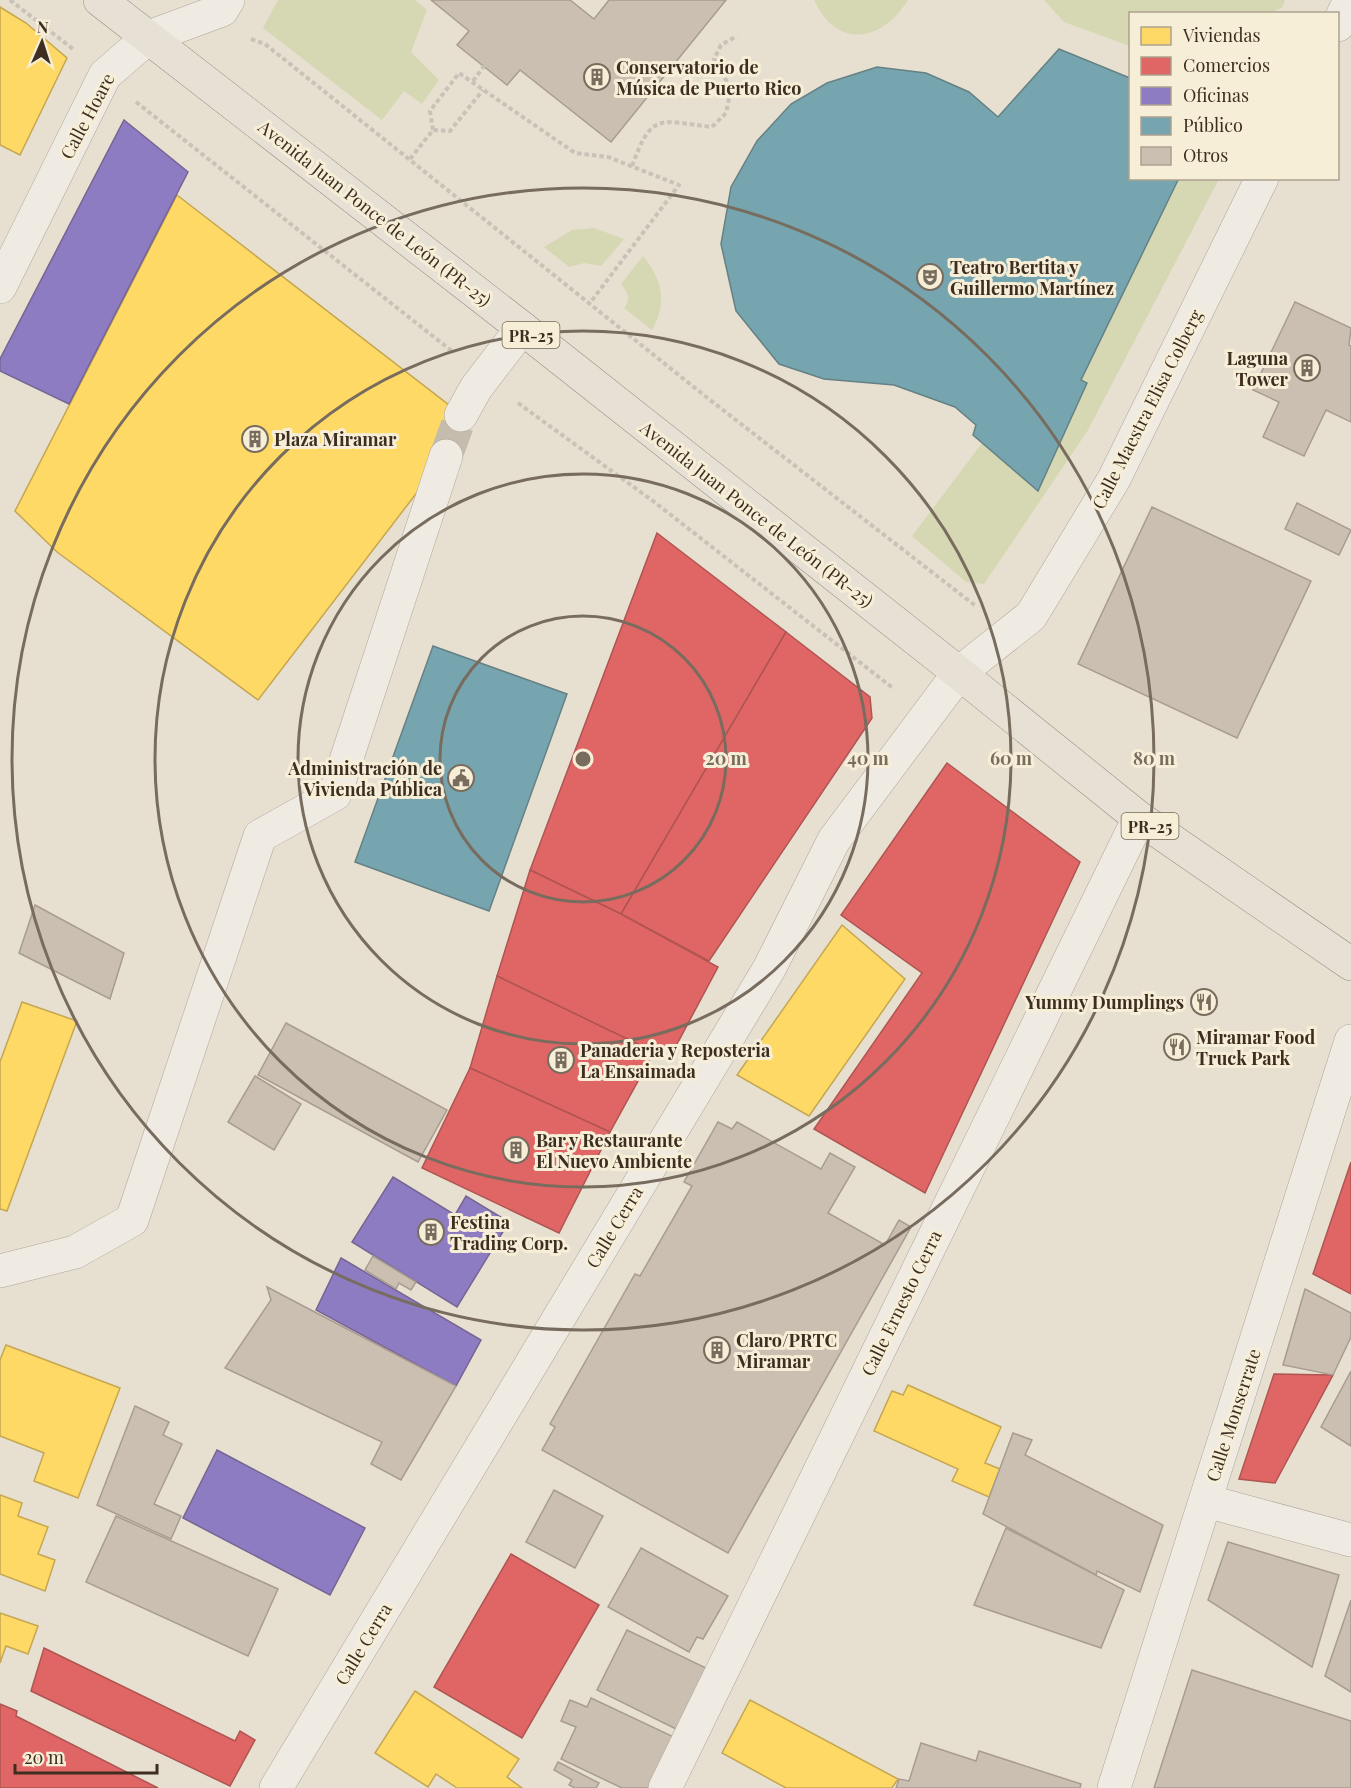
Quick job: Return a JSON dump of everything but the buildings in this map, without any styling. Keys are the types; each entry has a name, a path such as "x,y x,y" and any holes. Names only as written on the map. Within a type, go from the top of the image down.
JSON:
{"main road":[{"name":"Avenida Juan Ponce de León (PR-25)","path":"100,0 522,328 959,673"},
{"name":"PR-25","path":"959,673 1139,819 1351,964"}],"street":[{"name":"Calle Hoare","path":"0,287 105,75 149,37 220,7"},
{"name":"Calle Maestra Elisa Colberg","path":"959,673 1031,616 1114,479 1261,180"},
{"path":"461,415 476,388 522,328"},
{"path":"0,1271 75,1252 132,1220 260,836 335,794 446,456"},
{"name":"Calle Cerra","path":"276,1788 770,969 834,840 959,673"},
{"name":"Calle Ernesto Cerra","path":"665,1788 1139,819"},
{"name":"Calle Monserrate","path":"1114,1788 1351,1041"},
{"path":"1206,1500 1351,1540"}],"path":[{"path":"220,7 244,36 265,44 1010,633"},
{"path":"632,166 642,138 654,124 669,121 712,127 726,113 731,89 714,59 721,45 737,36"},
{"path":"473,81 484,66"},
{"path":"433,130 429,111 459,73 575,153 608,157 678,185 590,303"},
{"path":"433,130 450,131 483,90"},
{"path":"410,159 433,130"}],"green space":[{"path":"278,0 415,0 427,10 411,52 439,80 422,104 404,91 382,120 263,28"},
{"path":"814,0 908,0 886,25 873,32 860,34 847,33 835,27 824,16"},
{"path":"1044,0 1285,0 1282,8 1272,12 1129,12 1129,46 1064,22"},
{"path":"1179,180 1218,180 1088,430 984,584 966,582 912,536 982,443 1038,491 1087,384 1081,380"},
{"path":"594,228 624,239 601,266 584,263 569,267 544,247 572,230"},
{"path":"643,256 655,273 661,292 660,310 652,330 624,308 628,299 621,284"}],"tunnel":[{"path":"446,456 461,415"}],"place":[{"name":"Conservatorio de Música de Puerto Rico","path":"597,77"},
{"name":"Teatro Bertita y Guillermo Martínez","path":"930,277"},
{"name":"Laguna Tower","path":"1307,368"},
{"name":"Plaza Miramar","path":"255,439"},
{"name":"Administración de Vivienda Pública","path":"461,778"},
{"name":"Yummy Dumplings","path":"1204,1002"},
{"name":"Miramar Food Truck Park","path":"1177,1047"},
{"name":"Panaderia y Reposteria La Ensaimada","path":"561,1060"},
{"name":"Bar y Restaurante El Nuevo Ambiente","path":"516,1150"},
{"name":"Festina Trading Corp.","path":"431,1232"},
{"name":"Claro/PRTC Miramar","path":"717,1350"}]}
